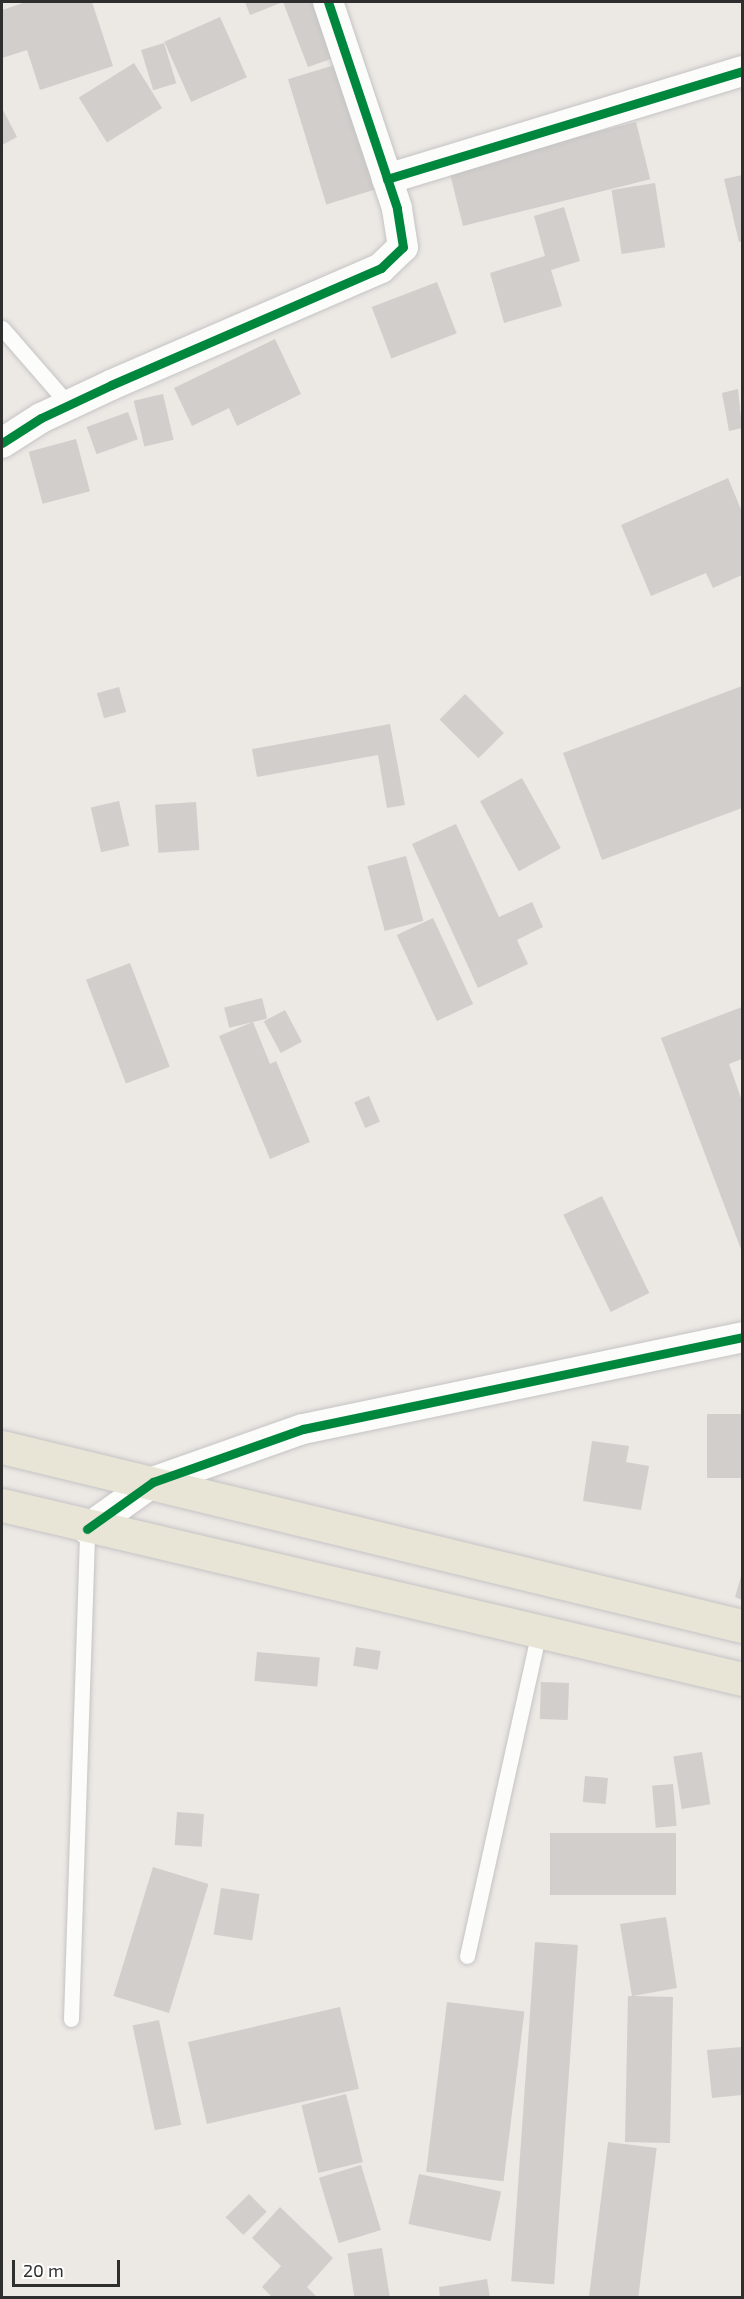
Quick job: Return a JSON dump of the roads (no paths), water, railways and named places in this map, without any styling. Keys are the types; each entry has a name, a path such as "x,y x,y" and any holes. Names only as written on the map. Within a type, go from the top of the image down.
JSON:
{"main road":[{"path":"2,1447 742,1626"},
{"path":"2,1505 87,1529 742,1679"}],"street":[{"path":"2,443 69,405 381,268 403,248 387,179 328,2"},
{"path":"387,179 742,70"},
{"path":"87,1529 153,1482 303,1429 742,1337"}],"lane":[{"path":"2,328 69,405"},
{"path":"71,2019 87,1529"},
{"path":"467,1956 539,1632"}]}
